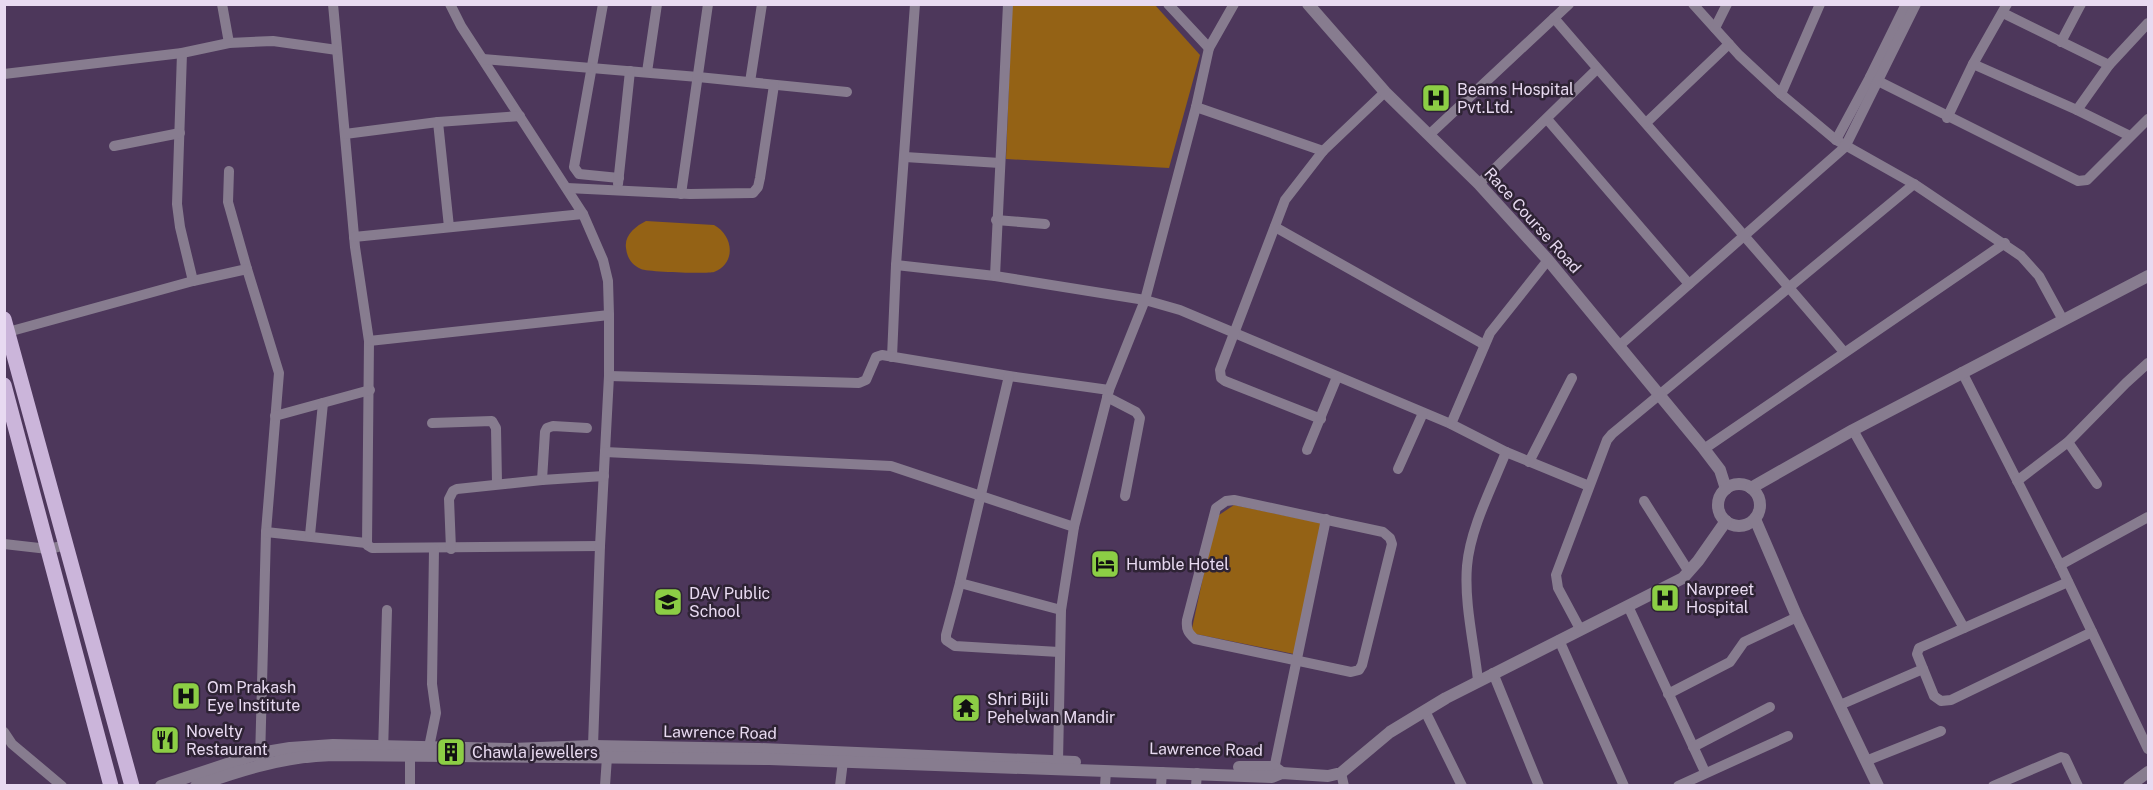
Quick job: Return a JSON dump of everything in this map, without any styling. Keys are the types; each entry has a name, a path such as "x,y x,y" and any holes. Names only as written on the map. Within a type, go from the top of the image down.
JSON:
{"main road":[{"path":"6,325 132,786"},
{"path":"4,385 10,427 48,549 111,786"}],"street":[{"path":"222,4 229,43"},
{"path":"333,4 354,237 369,341 366,543 372,548 434,549 600,546"},
{"path":"450,4 461,26 583,214 595,237 608,281 609,376 593,746"},
{"path":"603,4 574,167 579,174 619,178"},
{"path":"647,72 657,4"},
{"path":"681,194 708,4"},
{"path":"750,82 762,4"},
{"path":"892,357 896,265 915,4"},
{"path":"995,276 1008,4"},
{"path":"1168,4 1209,48"},
{"path":"1058,762 1061,610 1074,527 1108,393 1145,300 1196,107 1209,48 1234,4"},
{"name":"Race Course Road","path":"1308,4 1385,92 1479,184 1548,260 1620,345 1720,470"},
{"path":"1430,134 1569,4"},
{"path":"1693,4 1729,44 1780,94 1840,143 1914,184 2005,243 2021,256 2039,276 2063,320"},
{"path":"1715,28 1727,4"},
{"path":"1780,94 1820,4"},
{"path":"1874,79 1906,4"},
{"path":"1620,345 1746,236 1840,143 1916,4"},
{"path":"2061,42 2081,4"},
{"path":"1947,118 1973,64 2005,9 2061,42 2109,65"},
{"path":"1554,18 1680,164 1746,236 1844,352"},
{"path":"2077,110 2109,65 2148,23"},
{"path":"4,74 182,53 229,43 273,41 337,50"},
{"path":"1646,123 1729,44"},
{"path":"182,53 177,204 193,281"},
{"path":"483,59 630,70 847,92"},
{"path":"1973,64 2130,136"},
{"path":"1479,184 1597,69"},
{"path":"617,191 630,70"},
{"path":"1874,79 1947,118 2078,181 2090,177 2148,119"},
{"path":"567,188 681,194 748,194 755,191 760,178 774,84"},
{"path":"1320,418 1221,378 1220,370 1285,200 1323,151 1385,92"},
{"path":"1196,107 1323,151"},
{"path":"345,134 438,122 520,116"},
{"path":"1547,118 1689,284"},
{"path":"438,122 449,227"},
{"path":"114,146 180,133"},
{"path":"904,157 1000,163"},
{"path":"229,171 228,202 279,373 266,532 260,759"},
{"path":"1580,629 1558,588 1556,575 1603,446 1612,434 1914,184"},
{"path":"354,237 583,214"},
{"path":"996,220 1045,224"},
{"path":"1275,227 1484,344"},
{"path":"1704,449 2005,243"},
{"path":"1451,424 1484,344 1497,322 1548,260"},
{"path":"896,265 995,276 1145,300 1180,310 1451,424 1506,452 1588,486"},
{"path":"6,325 247,269"},
{"path":"1720,470 1746,486 1759,500 1759,510 1755,519 1741,526 1726,521 1719,511 1719,499 1726,489 1736,484 1746,486 2148,276"},
{"path":"369,341 609,315"},
{"path":"609,376 859,383 866,380 876,357 880,355 1108,393 1136,412 1140,418 1125,496"},
{"path":"2017,481 2068,442 2148,363"},
{"path":"1962,372 2060,565 2148,749"},
{"path":"1009,376 946,640 950,644 984,648 1059,652"},
{"path":"1307,450 1337,377"},
{"path":"1529,462 1572,378"},
{"path":"274,416 370,390"},
{"path":"310,535 323,403"},
{"path":"1398,469 1423,412"},
{"path":"432,423 489,419 494,423 497,483"},
{"path":"542,480 547,428 553,426 587,428"},
{"path":"1853,430 1964,628"},
{"path":"2068,442 2097,484"},
{"path":"605,452 891,466 1074,527"},
{"path":"1478,680 1467,584 1467,565 1474,534 1506,452"},
{"path":"1720,470 1726,489"},
{"path":"451,549 448,499 453,491 462,487 497,483 604,476"},
{"path":"1234,500 1326,519 1383,532 1390,538 1392,544 1359,670 1351,672 1195,639 1187,631 1187,620 1216,508 1234,500"},
{"path":"1644,501 1689,572"},
{"path":"2060,565 2148,517"},
{"path":"1276,772 1326,519"},
{"path":"1755,519 1797,617 1876,785"},
{"path":"1342,779 1390,732 1425,711 1478,680 1669,586 1689,572 1726,521"},
{"path":"266,532 310,535 366,543"},
{"path":"4,544 48,549 67,545"},
{"path":"429,747 435,719 432,684 434,549"},
{"path":"2068,582 1919,648 1917,654 1934,696 1946,701 2092,632"},
{"path":"960,584 1061,610"},
{"path":"1628,606 1704,772"},
{"path":"383,751 387,610"},
{"path":"1668,694 1730,662 1744,642 1797,617"},
{"path":"1559,640 1624,786"},
{"path":"1839,705 1923,669"},
{"path":"1493,673 1539,786"},
{"path":"1693,747 1770,707"},
{"path":"1425,711 1462,786"},
{"path":"1866,761 1941,731"},
{"path":"4,732 12,744 62,786"},
{"path":"1678,786 1704,772 1788,736"},
{"name":"Lawrence Road","path":"161,786 300,747 383,751 429,747 512,749 593,746 1034,770 1162,772 1197,779 1276,772"},
{"name":"Lawrence Road","path":"383,751 410,757 607,757 705,753 1058,762 1276,772 1342,779"},
{"path":"1993,786 2061,756 2066,758 2078,786"},
{"path":"410,757 410,786"},
{"path":"605,786 607,757"},
{"name":"Lawrence Road","path":"196,786 260,759"},
{"path":"840,786 843,761"},
{"path":"1105,786 1106,771"},
{"path":"1161,786 1162,772"},
{"path":"2129,786 2148,772"}],"shaded area":[{"path":"1012,5 1155,5 1200,55 1169,168 1006,159"},
{"path":"646,221 714,225 725,235 730,249 729,256 721,268 709,273 641,269 629,258 626,243 631,232"},
{"path":"1234,505 1321,523 1294,654 1191,633 1216,517"}],"place":[{"name":"Beams Hospital Pvt.Ltd.","path":"1436,98"},
{"name":"Humble Hotel","path":"1105,564"},
{"name":"Navpreet Hospital","path":"1665,598"},
{"name":"DAV Public School","path":"668,602"},
{"name":"Om Prakash Eye Institute","path":"186,696"},
{"name":"Shri Bijli Pehelwan Mandir","path":"966,708"},
{"name":"Novelty Restaurant","path":"165,740"},
{"name":"Chawla jewellers","path":"451,752"}]}
